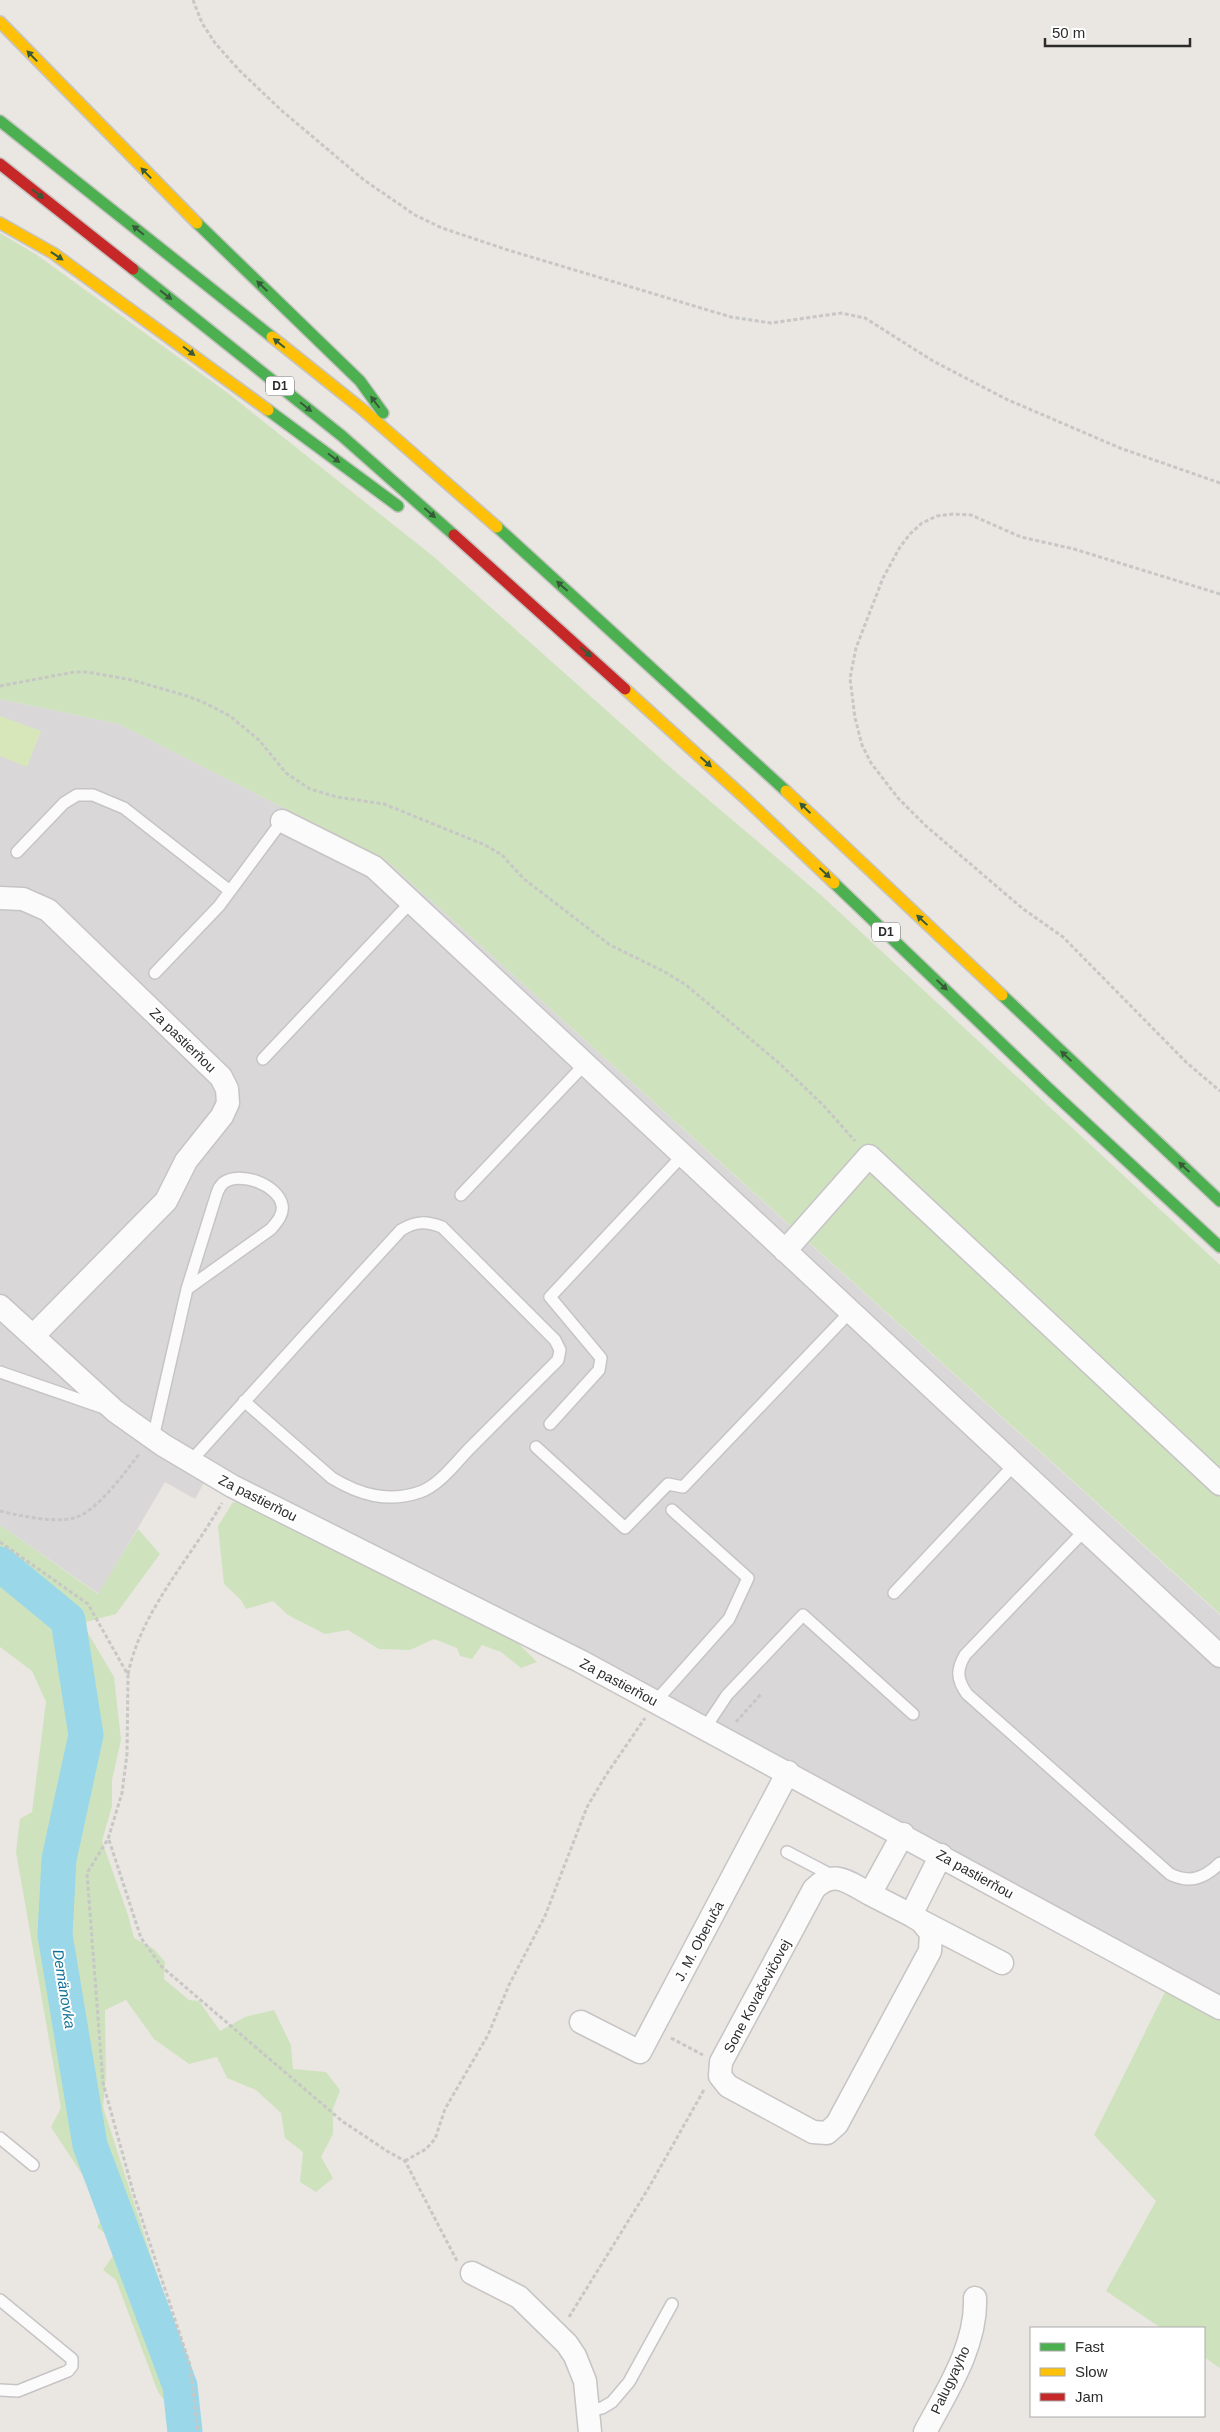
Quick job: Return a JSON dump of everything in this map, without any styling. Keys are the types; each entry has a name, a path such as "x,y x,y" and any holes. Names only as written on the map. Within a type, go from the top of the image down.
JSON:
{"highway":[{"path":"0,22 159,187 360,381 411,451"},
{"name":"D1","path":"0,122 362,409 411,451 624,642 774,780 1220,1200"},
{"name":"D1","path":"0,164 342,436 550,619 745,798 1048,1088 1220,1247"},
{"path":"0,223 53,253 410,515"},
{"path":"433,533 550,619"}],"street":[{"path":"282,821 374,867 584,1065 1220,1656"},
{"name":"Za pastierňou","path":"0,898 24,899 48,910 221,1077 227,1089 228,1103 222,1116 186,1161 166,1201 33,1336"},
{"path":"785,1251 869,1156 1220,1484"},
{"name":"Za pastierňou","path":"0,1306 115,1411 190,1462 232,1486 420,1579 656,1701 1220,2008"},
{"name":"J. M. Oberuča","path":"581,2022 640,2052 788,1772"},
{"path":"870,1894 903,1834"},
{"path":"916,1918 941,1855"},
{"path":"835,1877 1002,1963"},
{"name":"Sone Kovačevičovej","path":"721,2070 814,1889 828,1878 835,1877"},
{"path":"721,2070 728,2086 813,2132 827,2133 837,2124 930,1951 932,1944 931,1933 916,1918"},
{"path":"472,2273 520,2297 558,2334 575,2356 582,2370 590,2432"},
{"name":"Palugyayho","path":"926,2432 964,2356 975,2317 975,2298"}],"lane":[{"path":"17,852 64,803 77,795 93,795 108,799 124,808 230,891"},
{"path":"155,973 219,906 282,821"},
{"path":"262,1059 412,902"},
{"path":"461,1195 584,1065"},
{"path":"550,1424 599,1370 601,1358 550,1297 682,1156"},
{"path":"153,1438 187,1288 217,1193 223,1183 238,1178 257,1180 279,1197 283,1206 280,1220 272,1229 187,1288"},
{"path":"190,1462 244,1401 401,1230 414,1222 428,1222 442,1227 555,1340 560,1350 558,1360 432,1486 399,1497 382,1497 348,1488 332,1478 244,1401"},
{"path":"536,1447 625,1528 668,1484 683,1487 850,1312"},
{"path":"0,1372 115,1411"},
{"path":"894,1592 1014,1464"},
{"path":"656,1701 729,1619 748,1578 672,1510"},
{"path":"1085,1530 966,1655 960,1664 957,1674 961,1685 967,1694 1170,1874 1180,1879 1191,1881 1212,1871 1220,1863"},
{"path":"714,1732 727,1695 803,1615 913,1714"},
{"path":"787,1852 835,1877"},
{"path":"0,2138 33,2165"},
{"path":"0,2390 18,2391 68,2371 72,2366 72,2359 2,2304"},
{"path":"588,2410 602,2408 612,2402 628,2382 672,2304"}],"path":[{"path":"193,0 202,24 215,43 239,70 282,110 391,200 442,228 731,318 771,323 841,313 865,318 933,361 1006,399 1120,448 1220,483"},
{"path":"1220,594 1074,549 1021,537 971,515 937,516 922,523 910,534 900,547 883,578 856,648 850,678 854,718 862,745 871,763 898,798 926,826 1022,908 1063,937 1187,1063 1220,1091"},
{"path":"0,686 74,672 87,672 132,680 187,696 205,702 230,716 259,740 286,773 310,789 337,797 384,804 485,845 502,855 524,879 610,945 665,972 686,985 779,1063 824,1106 869,1156"},
{"path":"0,1511 25,1517 69,1519 79,1516 113,1486 153,1438"},
{"path":"198,2432 190,2365 134,2195 103,2083 87,1873 108,1839 122,1794 128,1754 128,1675 132,1657 142,1632 232,1486"},
{"path":"0,1542 88,1604 128,1675"},
{"path":"714,1732 762,1693"},
{"path":"406,2161 426,2150 435,2139 445,2109 488,2035 509,1985 545,1916 587,1807 606,1775 656,1701"},
{"path":"108,1839 141,1938 162,1967 342,2121 406,2161 457,2260 472,2273"},
{"path":"558,2334 648,2189 707,2084 721,2070 653,2028"}],"shaded area":[{"path":"0,699 119,724 386,860 1220,1615 1220,1996 215,1463 195,1499 165,1482 99,1594 0,1525"}],"green space":[{"path":"0,233 37,255 229,394 434,557 678,774 822,896 1220,1265 1220,1614 386,860 119,724 0,699"},
{"path":"0,716 41,731 27,767 0,756"},
{"path":"233,1502 244,1503 509,1634 537,1662 521,1668 501,1652 482,1645 472,1659 460,1656 457,1648 434,1639 410,1650 379,1649 348,1630 325,1634 288,1615 273,1601 246,1609 241,1600 224,1584 218,1526"},
{"path":"0,1525 98,1594 138,1529 160,1554 116,1614 82,1623 114,1677 121,1740 112,1780 112,1806 102,1841 128,1915 134,1938 154,1949 165,1962 164,1979 189,2000 199,2001 220,2031 245,2017 274,2010 291,2045 293,2069 326,2072 340,2090 333,2109 333,2134 321,2157 333,2178 316,2192 300,2182 303,2152 285,2138 281,2113 256,2090 227,2078 217,2057 189,2064 154,2039 126,2000 105,2010 106,2075 103,2107 187,2367 194,2416 174,2414 158,2392 116,2280 103,2270 120,2246 97,2227 106,2211 51,2127 61,2108 16,1852 20,1819 32,1812 46,1702 32,1671 0,1647"},
{"path":"1166,1990 1220,2018 1220,2368 1205,2358 1205,2327 1160,2327 1106,2291 1156,2201 1094,2135"}],"water":[{"path":"174,2414 194,2416 195,2432 175,2432"}],"waterway":[{"name":"Demänovka","path":"0,1564 68,1620 86,1735 59,1859 55,1935 90,2145 180,2386 185,2432"}],"traffic: fast":[{"path":"0,121 272,337"},
{"path":"197,223 360,381 383,413"},
{"path":"133,269 342,436 454,535"},
{"path":"268,410 398,506"},
{"path":"497,527 786,791"},
{"path":"834,883 1048,1088 1220,1247"},
{"path":"1002,995 1220,1201"}],"traffic: slow":[{"path":"0,22 197,223"},
{"path":"0,223 53,253 268,410"},
{"path":"272,337 362,409 497,527"},
{"path":"625,689 745,798 834,883"},
{"path":"786,791 1002,995"}],"traffic: jam":[{"path":"0,164 133,269"},
{"path":"454,535 625,689"}]}
